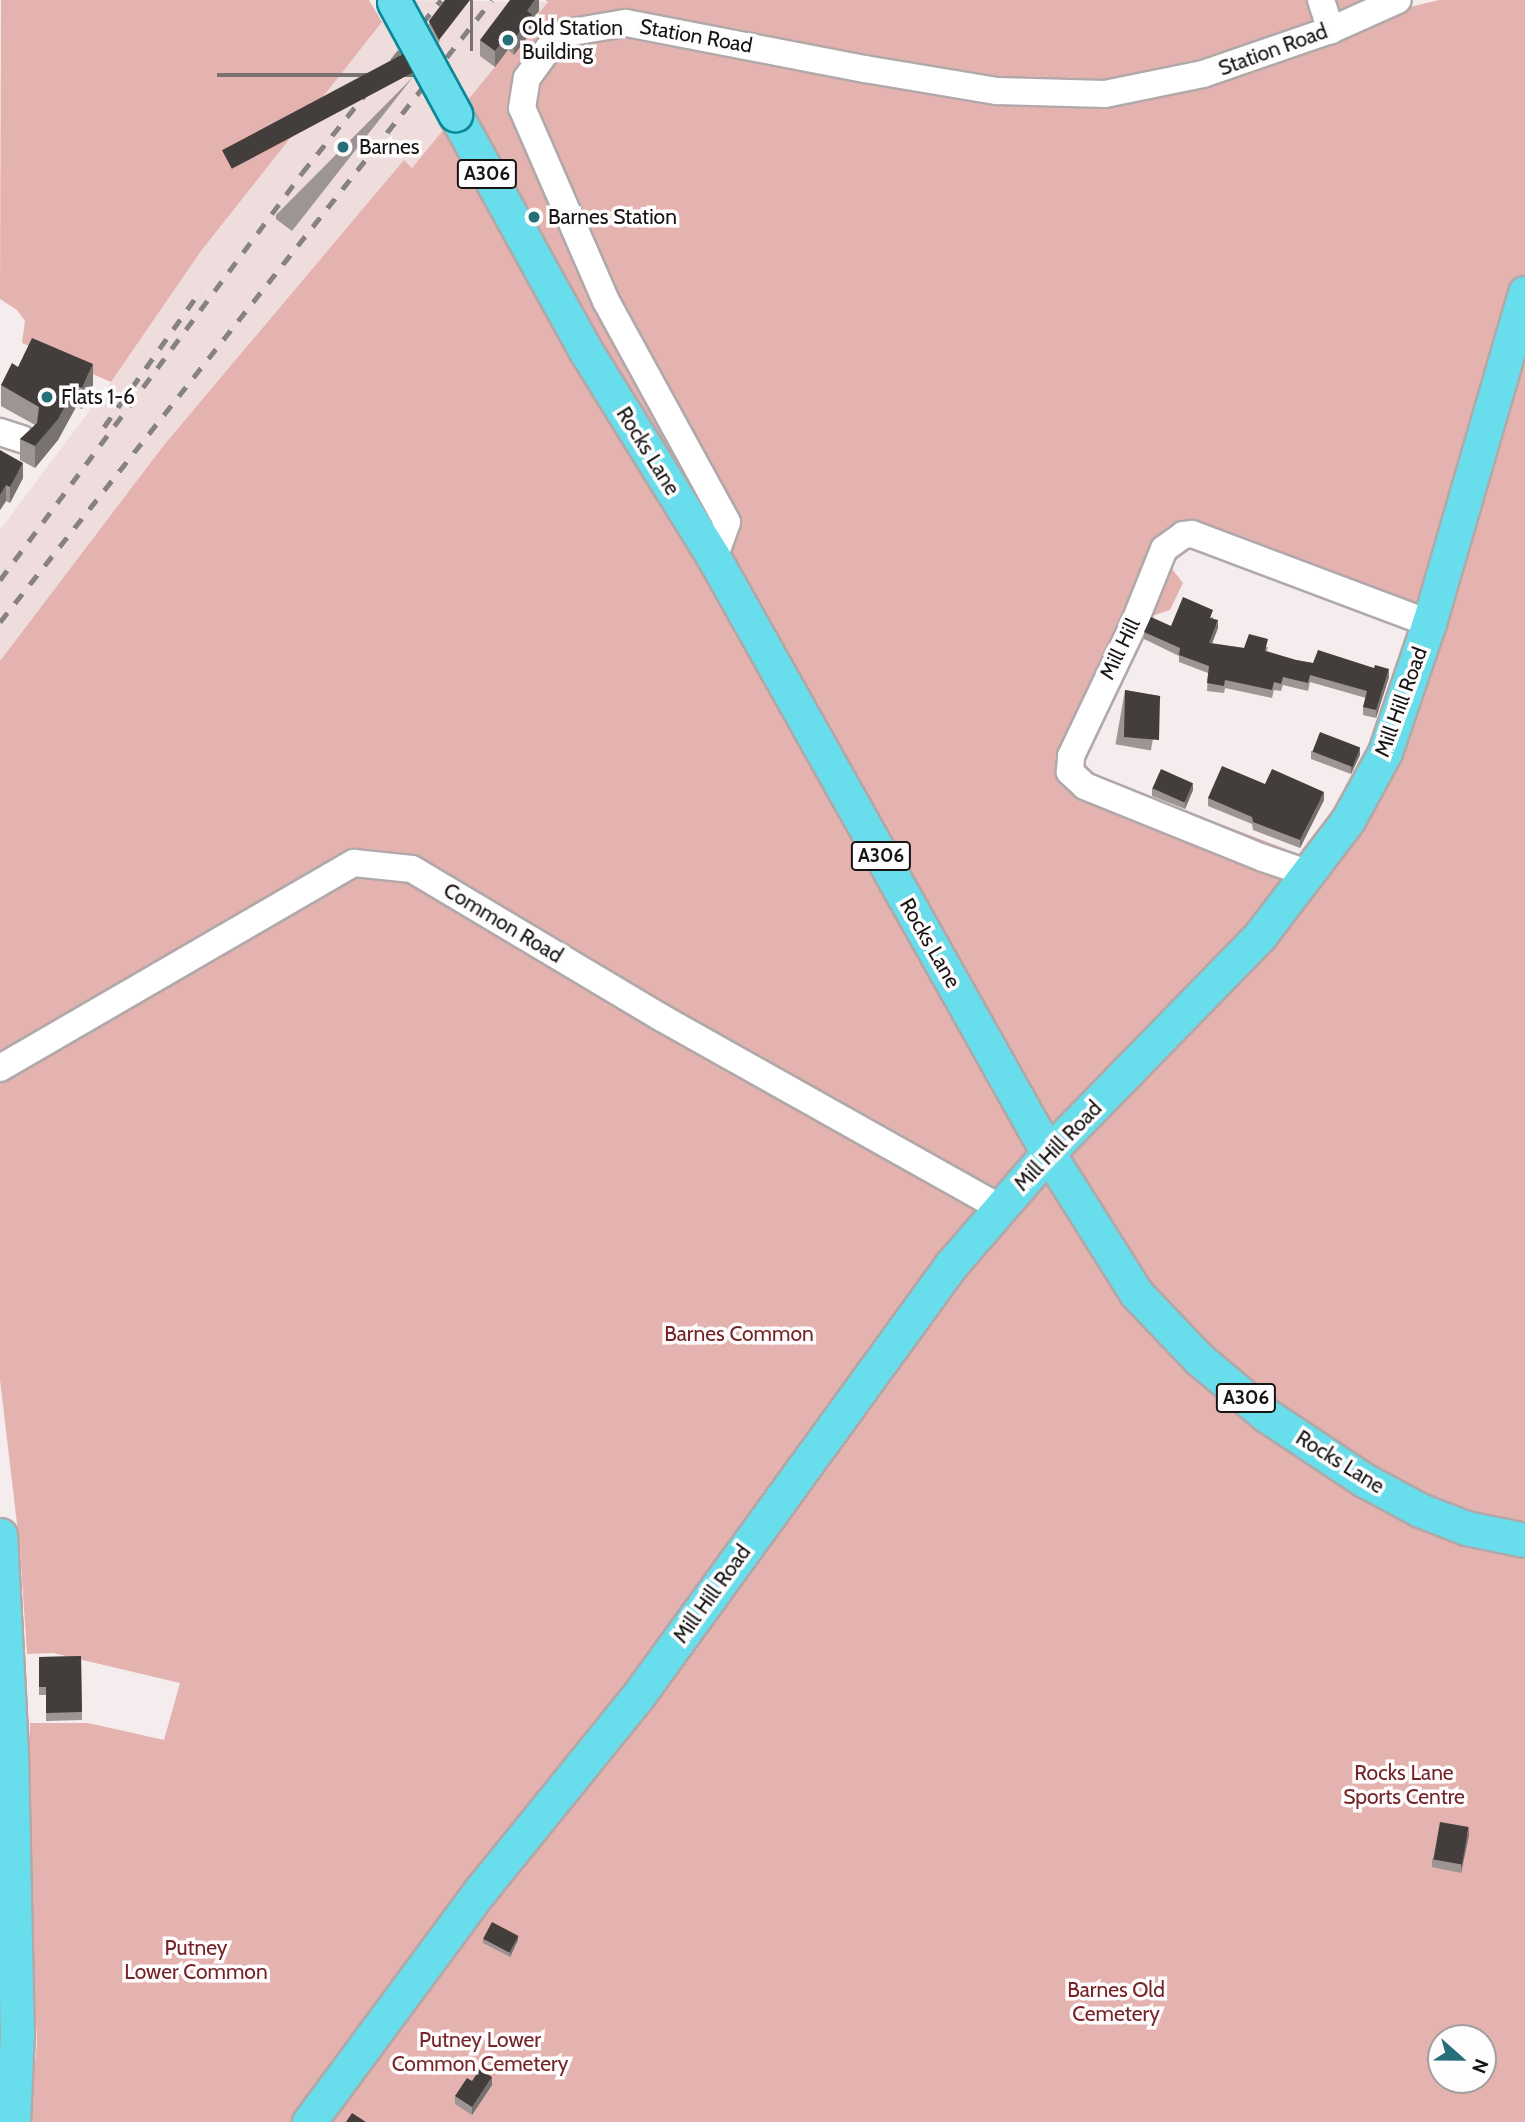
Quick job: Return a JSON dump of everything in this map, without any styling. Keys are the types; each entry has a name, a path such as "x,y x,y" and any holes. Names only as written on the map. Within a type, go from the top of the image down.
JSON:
{"main road":[{"name":"Rocks Lane","path":"394,0 584,348 715,558 786,691 1005,1072 1048,1153 1136,1293 1199,1359 1266,1415 1364,1480 1420,1510 1466,1528 1525,1540"},
{"name":"Mill Hill Road","path":"309,2122 449,1932 638,1696 951,1265 1048,1153 1259,937 1310,874 1348,820 1385,752 1429,623 1525,293"},
{"path":"0,1535 17,2032 13,2122"}],"street":[{"path":"1321,0 1331,30"},
{"name":"Station Road","path":"715,558 727,522 606,301 522,108 527,78 548,49 566,33 626,23 865,69 997,91 1105,94 1203,74 1331,30 1391,1"},
{"name":"Mill Hill","path":"1310,874 1263,858 1085,786 1070,772 1071,756 1133,626 1164,549 1183,535 1192,534 1429,623"},
{"name":"Common Road","path":"0,1069 354,863 412,869 662,1018 1000,1208"}],"shaded area":[{"path":"395,0 548,2 412,168 404,161 164,445 0,661 0,530 111,382 201,251 382,22"}],"green space":[{"path":"1,0 369,0 382,22 201,251 111,382 22,343 25,321 17,310 0,299"},
{"name":"Barnes Common","path":"545,0 1380,0 1389,12 1439,0 1525,0 1525,2122 29,2122 37,2043 27,1828 30,1723 88,1723 164,1740 180,1683 53,1653 27,1654 20,1549 0,1380 0,661 164,445 404,160 412,168 548,2","holes":["1188,542 1411,631 1377,743 1304,856 1080,770 1146,618 1170,610 1183,583 1169,565 1174,553"]}],"building":[{"path":"445,0 470,0 439,40 429,21"},
{"path":"510,0 535,0 527,11 532,15 514,39 508,34 495,51 480,40"},
{"path":"403,54 413,73 232,169 222,150"},
{"path":"32,338 93,364 82,388 76,386 58,419 35,446 20,439 37,423 39,407 1,385 12,363 18,367"},
{"path":"0,450 23,463 10,487 6,485 0,495"},
{"path":"1183,597 1213,610 1210,618 1218,620 1209,643 1244,648 1249,634 1268,639 1265,651 1296,660 1313,663 1318,650 1374,668 1375,665 1389,669 1376,710 1363,707 1367,691 1310,675 1308,683 1283,677 1281,684 1274,682 1272,690 1225,680 1224,686 1207,683 1209,666 1179,655 1180,648 1144,632 1151,617 1171,626"},
{"path":"1125,690 1160,696 1159,740 1124,737"},
{"path":"1320,732 1360,747 1353,767 1312,752"},
{"path":"1222,766 1265,784 1272,769 1324,792 1300,840 1253,822 1252,817 1208,798"},
{"path":"1161,769 1193,783 1184,802 1152,788"},
{"path":"81,1656 82,1712 46,1713 46,1687 39,1687 39,1657"},
{"path":"1440,1822 1469,1827 1462,1864 1433,1859"},
{"path":"492,1922 518,1936 510,1953 483,1939"},
{"path":"480,2069 492,2077 472,2107 455,2096 467,2078 472,2081"},
{"path":"352,2113 366,2122 346,2122"}],"railway":[{"path":"0,580 302,173 441,0"},
{"path":"0,622 492,0"},
{"path":"104,427 201,290"}],"place":[{"name":"Old Station Building","path":"508,40"},
{"name":"Barnes","path":"343,147"},
{"name":"Barnes Station","path":"534,217"},
{"name":"Flats 1-6","path":"47,397"}],"park label":[{"name":"Rocks Lane Sports Centre","path":"1404,1785"},
{"name":"Putney Lower Common","path":"196,1960"},
{"name":"Barnes Old Cemetery","path":"1116,2002"},
{"name":"Putney Lower Common Cemetery","path":"480,2052"}]}
